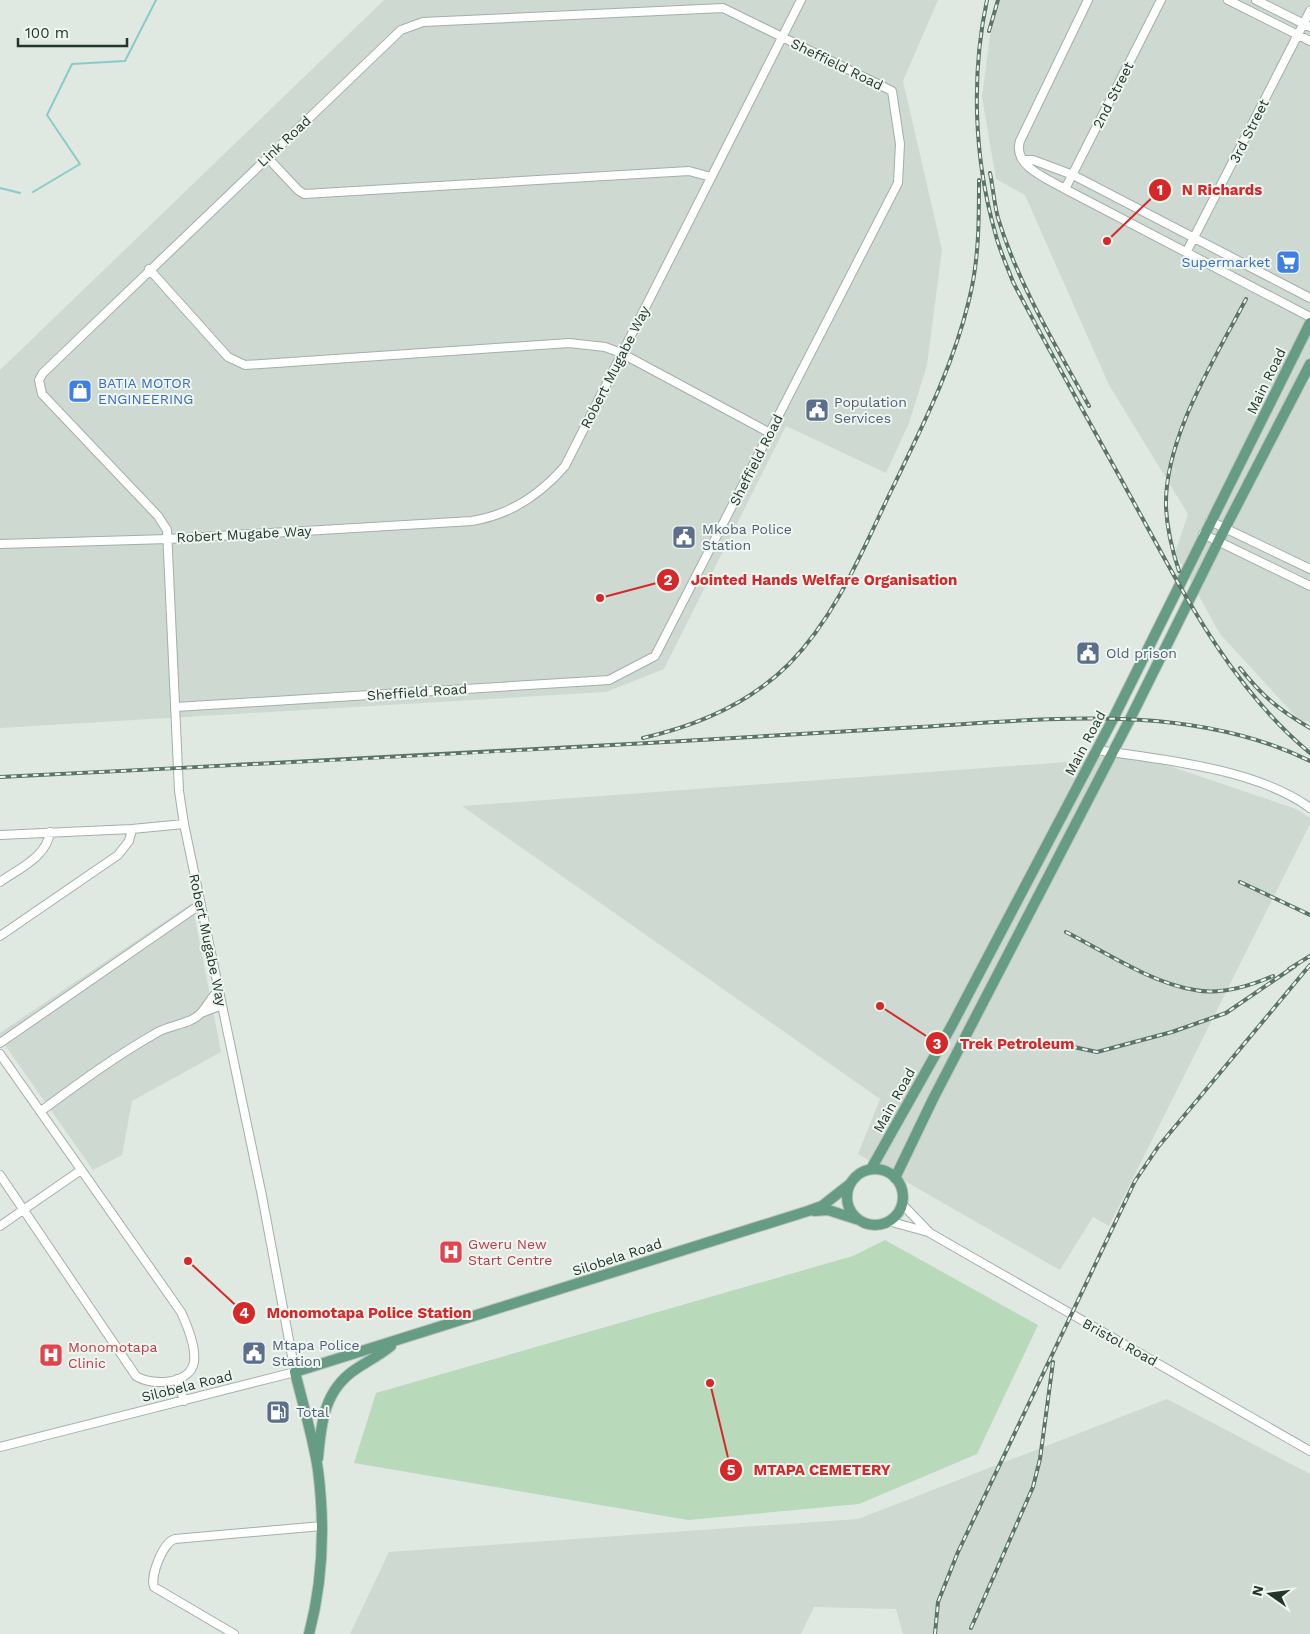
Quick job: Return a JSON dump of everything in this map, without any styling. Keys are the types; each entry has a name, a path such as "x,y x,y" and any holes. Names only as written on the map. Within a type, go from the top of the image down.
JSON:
{"main road":[{"name":"Main Road","path":"871,1169 952,1025 1153,641 1210,521 1310,323"},
{"name":"Main Road","path":"895,1178 933,1099 1113,752 1225,528 1310,364"},
{"path":"1258,428 1272,437"},
{"path":"1038,861 1052,868"},
{"path":"871,1169 887,1171 895,1178 900,1186 902,1204 895,1216 888,1221 873,1225 859,1220 848,1204 847,1197 850,1184 859,1174 871,1169"},
{"name":"Silobela Road","path":"296,1372 808,1211 822,1206 850,1184"},
{"name":"Silobela Road","path":"808,1211 828,1210 859,1220"},
{"path":"309,1634 319,1583 322,1526 318,1469 322,1417 336,1387 355,1370 379,1356 396,1342"},
{"path":"296,1372 318,1469"}],"street":[{"name":"Robert Mugabe Way","path":"296,1372 184,824 179,791 168,538 472,521 506,512 551,482 565,466 801,0"},
{"path":"1088,0 1020,140 1019,150 1023,160 1031,170 1065,189 1187,251 1310,317"},
{"name":"2nd Street","path":"1065,189 1161,0"},
{"path":"1228,0 1310,41"},
{"path":"1256,0 1307,25"},
{"name":"Link Road","path":"168,538 164,523 42,394 40,388 42,373 401,30 423,22 723,8 782,36"},
{"name":"3rd Street","path":"1187,251 1298,35 1307,25 1310,11"},
{"name":"Sheffield Road","path":"176,707 609,680 655,656 898,183 900,144 892,91 782,36"},
{"path":"266,157 304,194 689,171 711,177"},
{"path":"1023,160 1033,160 1073,175 1310,298"},
{"path":"149,269 228,357 245,366 569,343 605,347 621,353 770,433"},
{"path":"1210,521 1310,569"},
{"path":"1204,534 1310,586"},
{"path":"0,544 168,538"},
{"path":"1096,750 1243,777 1286,794 1310,808"},
{"path":"0,835 132,829 184,824"},
{"path":"0,936 118,855 129,841 132,829"},
{"path":"0,882 40,854 46,846 50,832"},
{"path":"0,1043 201,904"},
{"path":"201,1014 208,1000 219,990"},
{"path":"41,1111 103,1066 143,1040 166,1027 191,1020 222,1005"},
{"path":"0,1054 181,1312 194,1362 192,1368 177,1379 153,1383 144,1381 136,1376 0,1175"},
{"path":"0,1226 81,1170"},
{"name":"Bristol Road","path":"902,1204 930,1233"},
{"name":"Bristol Road","path":"888,1221 930,1233 1310,1451"},
{"name":"Silobela Road","path":"0,1446 296,1372"},
{"path":"177,1379 184,1401"},
{"path":"234,1634 154,1587 153,1578 165,1545 175,1539 322,1526"}],"shaded area":[{"path":"384,0 938,0 903,81 942,250 927,365 909,423 886,473 786,426 664,669 606,692 0,728 0,370"},
{"path":"999,0 1310,0 1310,722 1299,720 1220,634 1175,553 1188,514 1109,385 1025,195 996,179 982,97 992,19"},
{"path":"1128,752 1296,809 1310,818 1310,824 1109,1226 1093,1217 1060,1270 858,1154 880,1099 462,806 1067,762"},
{"path":"192,903 221,1052 132,1101 122,1155 93,1170 0,1038 0,1033"},
{"path":"1167,1399 1310,1474 1310,1634 903,1634 896,1609 814,1607 801,1634 350,1634 389,1552 858,1519"}],"green space":[{"path":"885,1240 1038,1325 977,1454 859,1504 688,1520 354,1463 376,1393 853,1256"}],"waterway":[{"path":"33,192 80,164 47,115 72,64 125,61 156,0"},
{"path":"0,188 20,193"}],"railway":[{"path":"987,0 982,28 977,87 979,146 988,204 999,245 1013,282 1170,569 1210,636 1255,698 1281,727 1310,753"},
{"path":"989,31 998,0"},
{"path":"990,173 998,218 1016,267 1051,338 1089,406"},
{"path":"643,738 702,720 740,701 757,690 789,664 806,645 835,603 848,581 946,373 962,325 975,270 979,180"},
{"path":"1179,571 1170,539 1166,507 1173,454 1194,400 1246,299"},
{"path":"1240,668 1272,702 1310,728"},
{"path":"0,777 1068,719 1118,719 1167,722 1216,730 1264,742 1310,761"},
{"path":"1240,882 1310,915"},
{"path":"1066,932 1145,974 1195,990 1235,989 1273,976"},
{"path":"1289,969 1310,956"},
{"path":"935,1634 938,1602 958,1552 1135,1181 1158,1147 1310,965"},
{"path":"1050,1042 1097,1052 1172,1032 1226,1013 1295,966"},
{"path":"971,1628 1033,1487 1040,1459 1053,1362"}],"place":[{"name":"N Richards","path":"1107,241"},
{"name":"Supermarket","path":"1288,262"},
{"name":"BATIA MOTOR ENGINEERING","path":"80,391"},
{"name":"Population Services","path":"817,410"},
{"name":"Mkoba Police Station","path":"684,537"},
{"name":"Jointed Hands Welfare Organisation","path":"600,598"},
{"name":"Old prison","path":"1088,653"},
{"name":"Trek Petroleum","path":"880,1006"},
{"name":"Gweru New Start Centre","path":"451,1252"},
{"name":"Monomotapa Police Station","path":"188,1261"},
{"name":"Mtapa Police Station","path":"254,1353"},
{"name":"Monomotapa Clinic","path":"51,1355"},
{"name":"MTAPA CEMETERY","path":"710,1383"},
{"name":"Total","path":"278,1412"}]}
